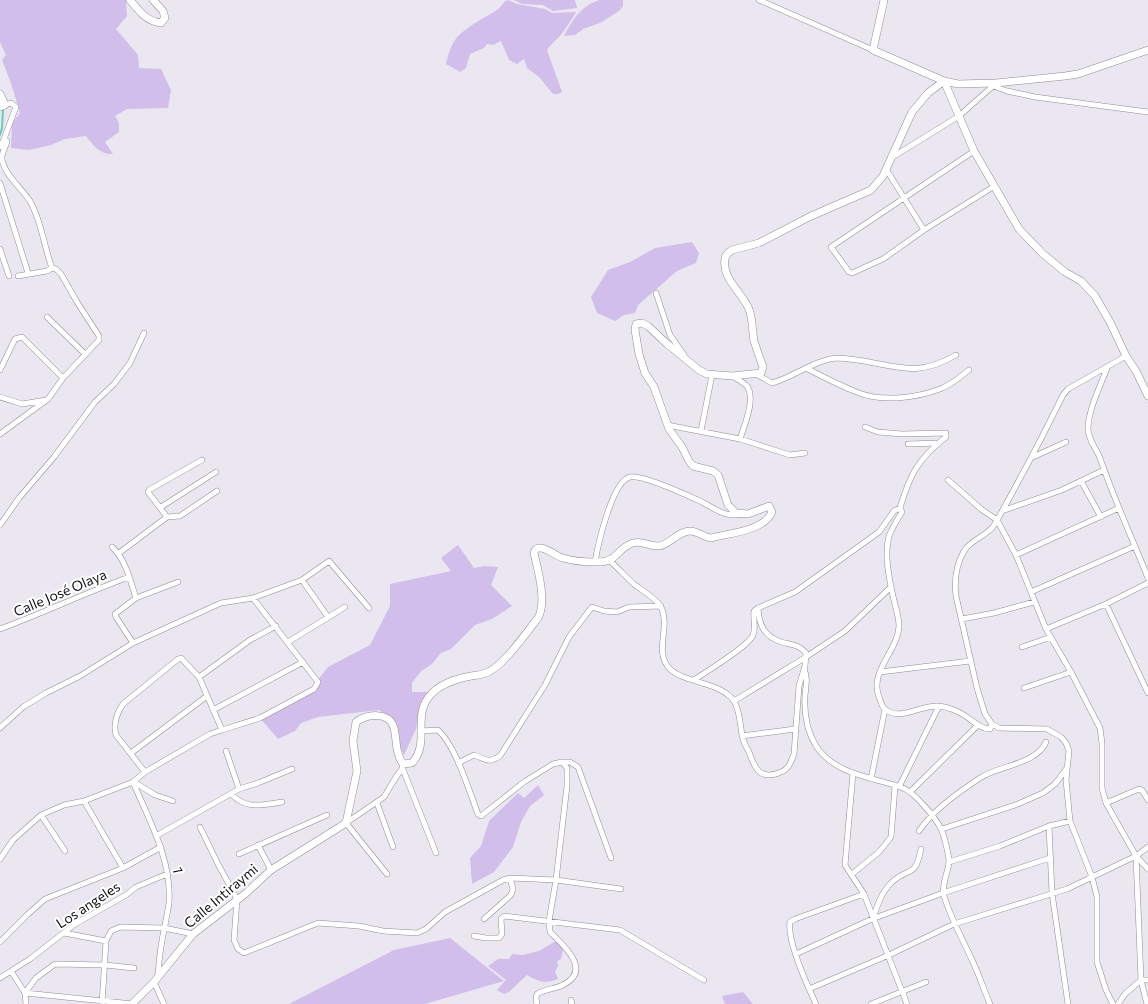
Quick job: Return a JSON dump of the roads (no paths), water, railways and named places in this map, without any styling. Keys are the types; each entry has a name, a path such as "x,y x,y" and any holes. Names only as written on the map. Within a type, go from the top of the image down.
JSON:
{"main road":[{"path":"130,0 144,16 152,21 161,23 165,18 163,11 153,0"},
{"path":"884,0 873,50 944,81 958,84 996,83 1078,74 1148,50"},
{"path":"944,81 974,151 993,187 1019,229 1043,254 1065,272 1081,281 1096,296 1148,396"},
{"path":"345,824 356,771 353,741 356,722 363,718 377,715 390,721 394,727 402,766 412,763 417,758 421,748 420,721 427,699 442,685 457,678 489,672 498,665 538,618 542,610 542,604 535,550 538,548 545,549 562,558 595,562 610,561 633,543 638,542 660,546 685,532 691,531 706,538 711,538 741,532 761,523 770,516 772,512 769,506 748,514 736,513 728,505 718,475 713,471 693,466 666,425 654,387 645,373 641,363 635,330 636,324 642,323 648,326 695,367 707,374 732,376 761,372 763,367 754,341 750,313 728,277 725,267 726,255 732,250 760,243 809,217 866,193 883,176 912,112 928,94 944,81"},
{"path":"0,94 2,106"},
{"name":"Calle Intiraymi","path":"132,1004 154,982 193,934 271,870 345,824"}],"street":[{"path":"759,0 873,50"},
{"path":"986,83 1007,91 1035,97 1148,112"},
{"path":"891,159 959,116 993,86"},
{"path":"0,147 16,107 11,102 2,106"},
{"path":"4,139 7,143 2,162 18,187 30,201 45,241 52,268"},
{"path":"974,151 831,247 852,274 882,259 993,187"},
{"path":"886,169 924,230"},
{"path":"0,183 28,273"},
{"path":"0,248 9,276"},
{"path":"18,276 47,271 52,268"},
{"path":"0,434 48,399 64,378 99,340 98,333 61,274 52,268"},
{"path":"656,293 670,335 682,353 695,367"},
{"path":"48,317 85,354"},
{"path":"0,525 95,402 114,384 130,363 144,333"},
{"path":"0,370 15,339 22,337 64,378"},
{"path":"756,374 772,383 806,368 836,358 896,368 914,369 934,366 956,355"},
{"path":"1113,1004 1106,990 1097,962 1098,897 1070,821 1066,780 1069,751 1066,742 1057,734 1047,729 999,728 992,724 986,714 970,661 954,581 965,550 974,540 994,526 1063,395 1068,389 1126,356"},
{"path":"1107,367 1091,413 1088,429 1090,441 1098,454 1148,578"},
{"path":"806,368 859,393 890,398 939,389 970,370"},
{"path":"701,431 712,374"},
{"path":"732,376 745,385 751,395 740,439"},
{"path":"0,397 22,404 48,399"},
{"path":"666,425 740,439 790,456 805,453"},
{"path":"865,428 878,432 902,434 945,432 946,437 914,468 900,508 902,512 890,536 888,549 891,587 899,625 898,635 880,672 876,688 885,709 871,779"},
{"path":"908,444 939,442"},
{"path":"1032,457 1066,442"},
{"path":"167,517 148,492 149,490 202,460"},
{"path":"1002,511 1062,490 1104,470"},
{"path":"161,507 216,472"},
{"path":"595,562 610,506 618,487 631,476 638,476 655,482 700,501 726,515 742,514"},
{"path":"948,480 997,520 1016,555 1046,629 1100,728 1102,788 1106,803 1136,856 1148,869"},
{"path":"1081,481 1101,517"},
{"path":"119,553 167,517 180,516 217,491"},
{"path":"694,680 741,648 753,636 754,611 795,592 880,532 894,511 900,508"},
{"path":"1016,555 1119,508"},
{"path":"1031,592 1135,546"},
{"path":"112,547 119,553 136,598"},
{"path":"0,728 23,707 80,676 133,643 221,603 253,598 302,580 329,561 369,608"},
{"path":"610,561 661,606 665,629 662,652 664,662 676,675 694,680 725,693 734,701 742,736 755,768 760,774 773,774 787,769 791,764 794,754 799,686 806,657 802,648 782,642 766,632 758,619 758,608"},
{"name":"Calle José Olaya","path":"0,629 128,577"},
{"path":"302,580 328,617"},
{"path":"133,643 115,614 136,598 178,582"},
{"path":"1046,629 1106,604 1148,583"},
{"path":"734,701 845,631 891,587"},
{"path":"0,859 13,840 41,815 64,804 84,801 133,782 145,772 210,734 260,718 314,689 318,682 253,598"},
{"path":"962,619 994,614 1034,602"},
{"path":"1106,604 1148,694"},
{"path":"458,763 474,755 486,761 500,756 545,685 569,637 592,607 604,611 617,612 629,607 661,606"},
{"path":"288,642 345,607"},
{"path":"199,677 245,644 276,626"},
{"path":"1022,647 1051,637"},
{"path":"145,772 116,735 114,729 118,710 178,659 184,660 199,677 222,730"},
{"path":"880,672 970,661"},
{"path":"213,710 303,662"},
{"path":"804,668 807,675 806,726 816,746 836,765 853,773 897,786 910,792 932,814 942,829 949,862 943,893 954,924 974,964 990,1004"},
{"path":"1024,688 1071,672"},
{"path":"131,753 207,696"},
{"path":"885,709 903,714 922,708 939,706 954,710 978,726 986,729 990,729 992,724"},
{"path":"852,874 879,852 891,838 897,786 939,706"},
{"path":"910,792 978,726"},
{"path":"742,736 795,729"},
{"path":"420,731 438,730 445,738 458,763 478,814 481,816 524,782 553,764 570,762 578,767 611,858"},
{"path":"920,831 932,814 980,778 1035,756 1046,742"},
{"path":"226,751 239,789"},
{"path":"536,1004 537,994 564,985 576,972 573,957 550,932 549,921 556,880 567,786 567,768 562,762"},
{"path":"387,874 345,824 384,797 402,766"},
{"path":"402,766 436,853"},
{"path":"942,829 1018,804 1044,793 1055,784 1067,768"},
{"path":"156,836 239,789 292,769"},
{"path":"853,773 845,864 864,894 872,919 889,955 907,1004"},
{"path":"133,782 155,795 173,801"},
{"name":"1","path":"133,782 166,862 169,898 158,976"},
{"path":"1106,803 1139,789 1142,790 1148,800"},
{"path":"231,794 248,805 259,806 282,802"},
{"path":"84,801 123,868"},
{"path":"377,803 394,847"},
{"path":"41,815 65,851"},
{"path":"239,854 314,823 327,815"},
{"path":"949,862 1000,846 1049,826 1070,821"},
{"path":"1049,826 1052,893 1068,1004"},
{"path":"200,827 238,899 234,940 238,949 244,953 318,923 359,926 384,931 417,934 426,929 445,912 502,880 510,878 556,880 621,889"},
{"path":"258,846 271,870"},
{"path":"0,942 26,915 45,899 123,868 161,847"},
{"path":"809,989 889,955 954,924 1052,893 1092,877 1136,856 1148,847"},
{"path":"872,919 878,900 890,884 917,866 921,849"},
{"path":"1136,856 1142,980 1147,1004"},
{"path":"796,954 872,919 943,893 1050,858"},
{"name":"Los angeles","path":"0,978 75,924 126,895 136,887 167,874"},
{"path":"484,919 511,895 513,889 510,878"},
{"path":"816,1004 796,954 789,928 790,922 864,894"},
{"path":"474,936 499,938 502,934 501,919 504,916 626,932 704,980"},
{"path":"102,1002 106,941 111,931 120,927 164,928 193,934"},
{"path":"64,933 106,941"},
{"path":"26,992 36,978 55,964 105,965 134,968"},
{"path":"12,970 26,992 26,1004"},
{"path":"1118,1004 1125,994 1142,980 1148,980"},
{"path":"154,982 164,1004"},
{"path":"871,1004 926,982"},
{"path":"26,992 132,1004"}],"waterway":[{"path":"0,135 3,110"}]}
